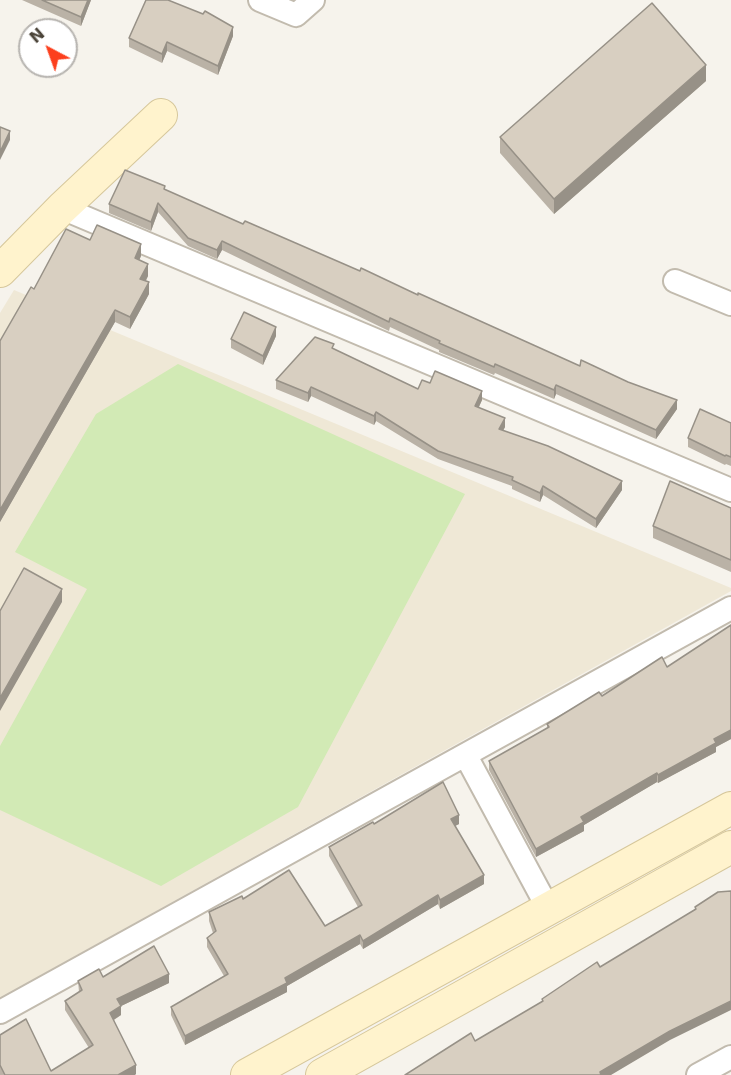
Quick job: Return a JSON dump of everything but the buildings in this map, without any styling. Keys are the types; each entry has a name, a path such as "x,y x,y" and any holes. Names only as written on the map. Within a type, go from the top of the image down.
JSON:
{"street":[{"path":"260,0 296,15 313,0"},
{"path":"0,271 62,208 161,115"},
{"path":"62,208 731,490"},
{"path":"675,281 731,304"},
{"path":"0,1012 731,608"},
{"path":"466,756 549,910"},
{"path":"247,1075 731,808"},
{"path":"322,1075 731,847"},
{"path":"698,1075 731,1057"}],"shaded area":[{"path":"14,290 731,588 731,591 0,998 0,313"}],"green space":[{"path":"178,364 465,494 298,807 161,886 0,810 0,746 87,589 15,552 96,414"}]}
